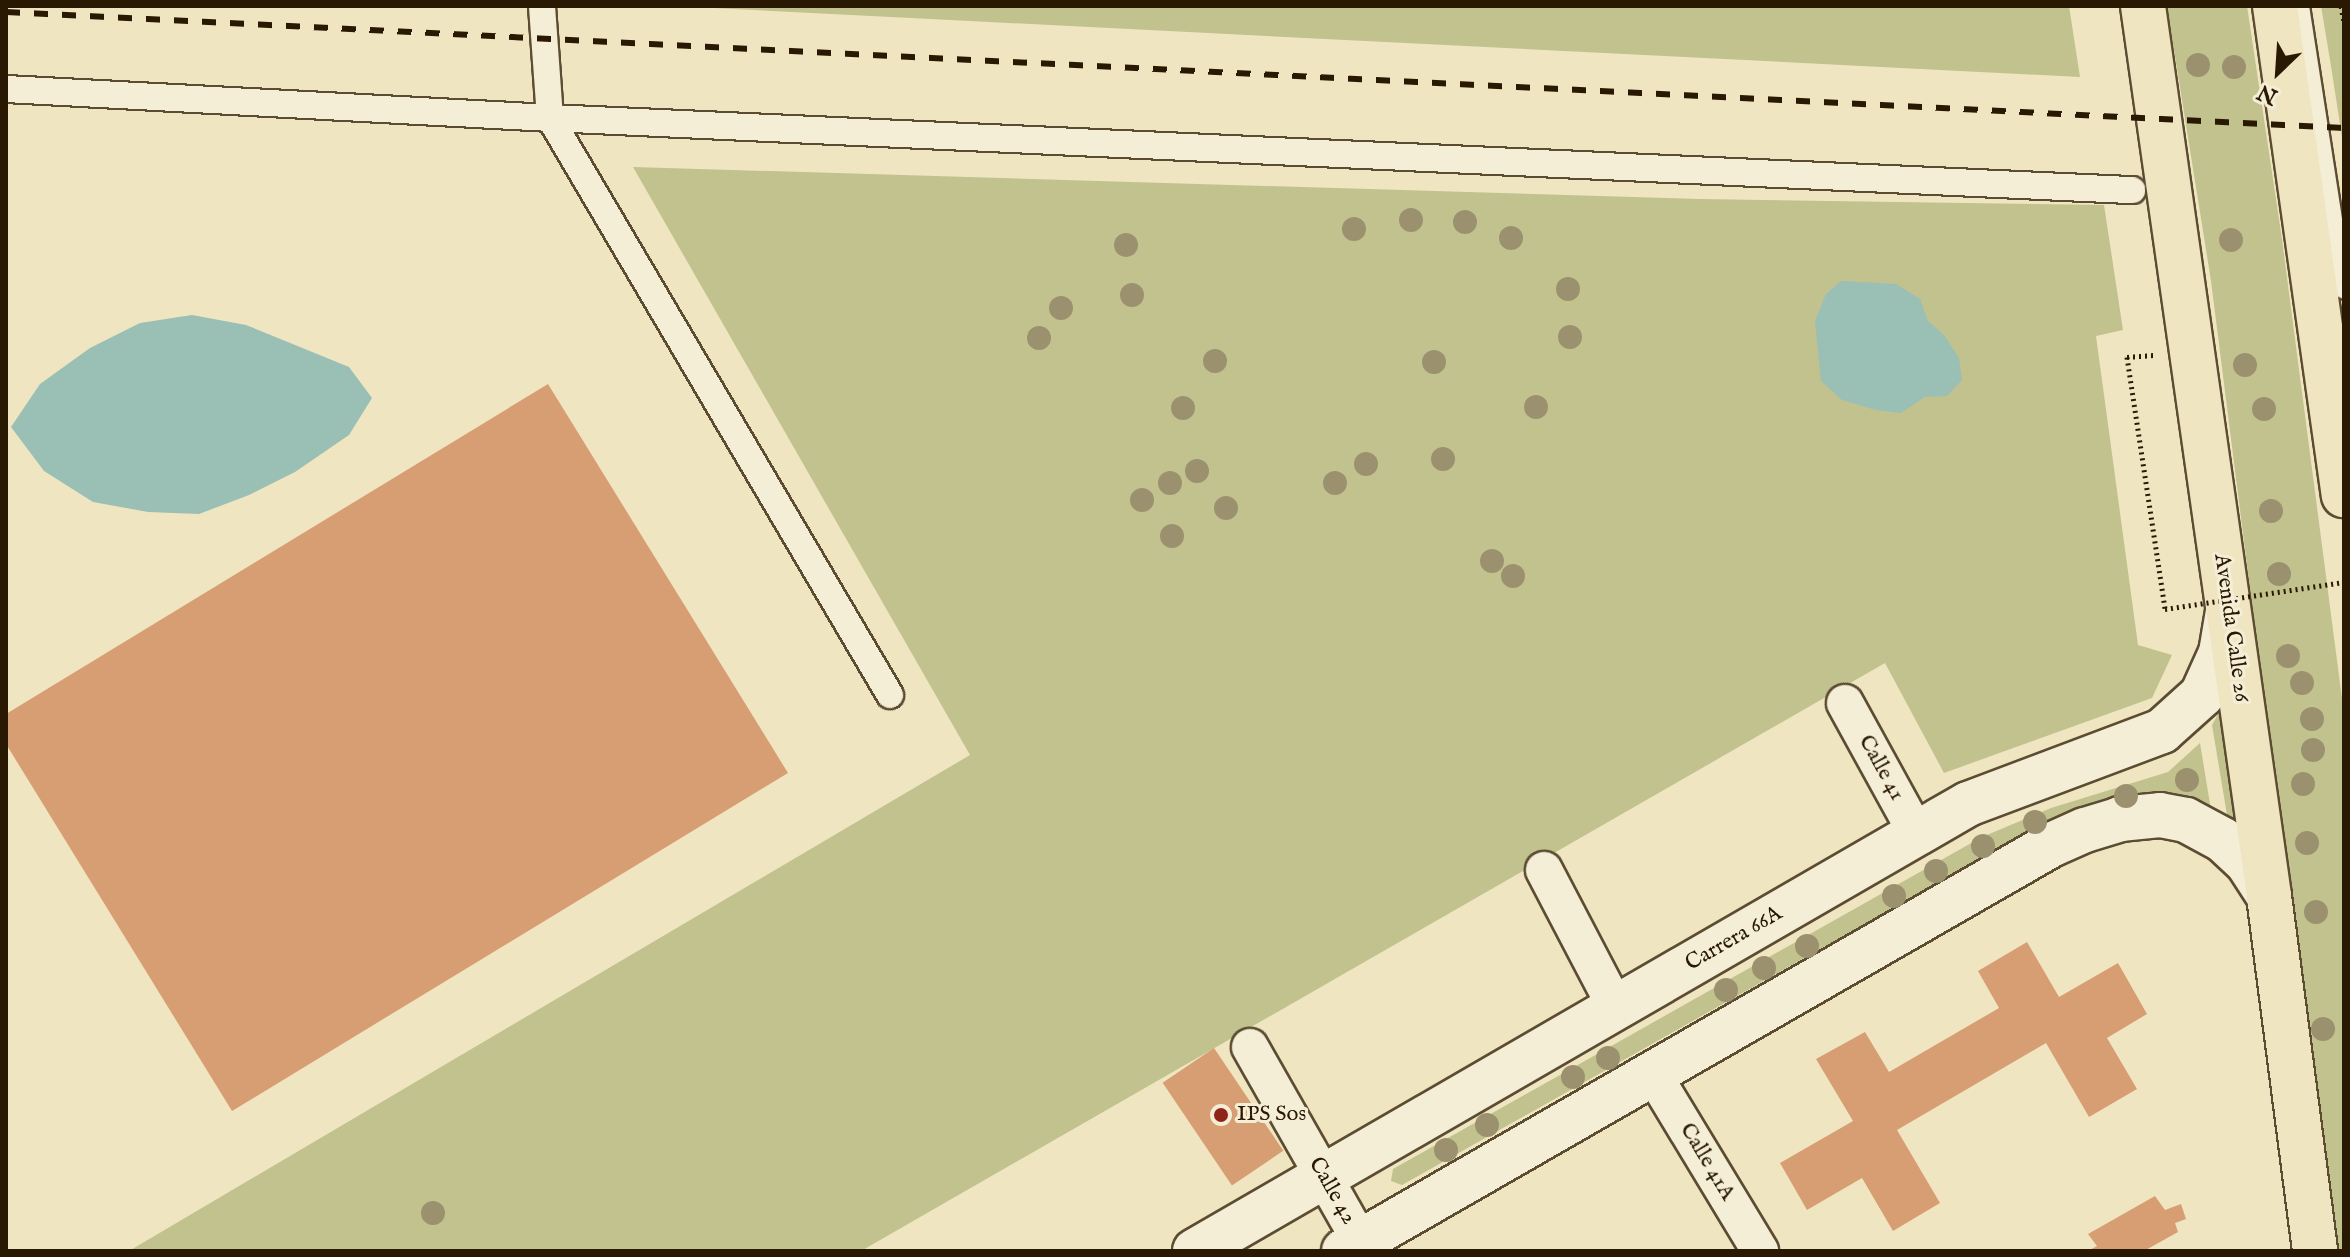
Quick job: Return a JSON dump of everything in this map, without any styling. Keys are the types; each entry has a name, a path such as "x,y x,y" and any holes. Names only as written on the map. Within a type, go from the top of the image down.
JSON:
{"main road":[{"name":"Avenida Calle 26","path":"2143,6 2269,896 2315,1251"},
{"path":"2275,6 2344,495"}],"street":[{"path":"542,6 550,118 890,695"},
{"path":"6,89 550,118 2132,190"},
{"name":"Carrera 66A","path":"1195,1251 1968,804 2162,731 2185,714 2208,685 2221,653 2228,608"},
{"name":"Calle 41","path":"1845,703 1917,834"},
{"path":"1357,1248 2051,845 2120,819 2160,815 2206,828 2247,862 2269,896"},
{"path":"1544,870 1616,1008"},
{"name":"Calle 42","path":"1250,1047 1323,1177 1357,1248"},
{"name":"Calle 41A","path":"1653,1074 1760,1251"}],"lane":[{"path":"2300,6 2344,290"}],"path":[{"path":"2341,6 2344,22"},
{"path":"2154,355 2127,357 2165,609 2344,582"}],"green space":[{"path":"674,6 2069,6 2080,77 970,21"},
{"path":"2167,6 2247,6 2282,239 2344,714 2344,1251 2334,1251 2211,281"},
{"path":"2321,6 2344,6 2344,150 2331,66"},
{"path":"633,167 1700,199 2104,205 2123,330 2096,336 2138,645 2172,655 2152,698 1944,773 1885,663 861,1251 129,1251 970,755"},
{"path":"2222,707 2241,830 2228,821 2212,725"},
{"path":"2200,743 2211,810 2155,792 2054,823 1994,851 1402,1185 1391,1181 1393,1169 1982,837 2051,808 2168,772"}],"water":[{"path":"1841,281 1896,284 1920,299 1928,321 1944,335 1959,358 1962,380 1947,396 1925,397 1901,413 1876,410 1842,400 1821,381 1815,321 1826,294"},
{"path":"192,315 246,325 349,367 372,398 349,435 295,472 249,495 199,514 148,512 93,502 44,471 11,427 40,384 90,348 140,323"}],"building":[{"path":"548,384 788,773 232,1111 6,744 6,714"},
{"path":"2027,942 2059,997 2118,963 2147,1014 2107,1038 2137,1089 2089,1117 2046,1043 1897,1130 1940,1203 1893,1231 1862,1178 1807,1210 1780,1163 1853,1121 1816,1059 1865,1032 1889,1072 1999,1008 1978,971"},
{"name":"IPS Sos","path":"1214,1048 1283,1151 1232,1185 1163,1083"},
{"path":"2155,1196 2165,1210 2181,1204 2186,1219 2175,1223 2178,1232 2144,1251 2088,1251 2097,1246 2088,1234"}],"railway":[{"path":"6,12 2344,128"}],"place":[{"name":"IPS Sos","path":"1221,1115"}]}
